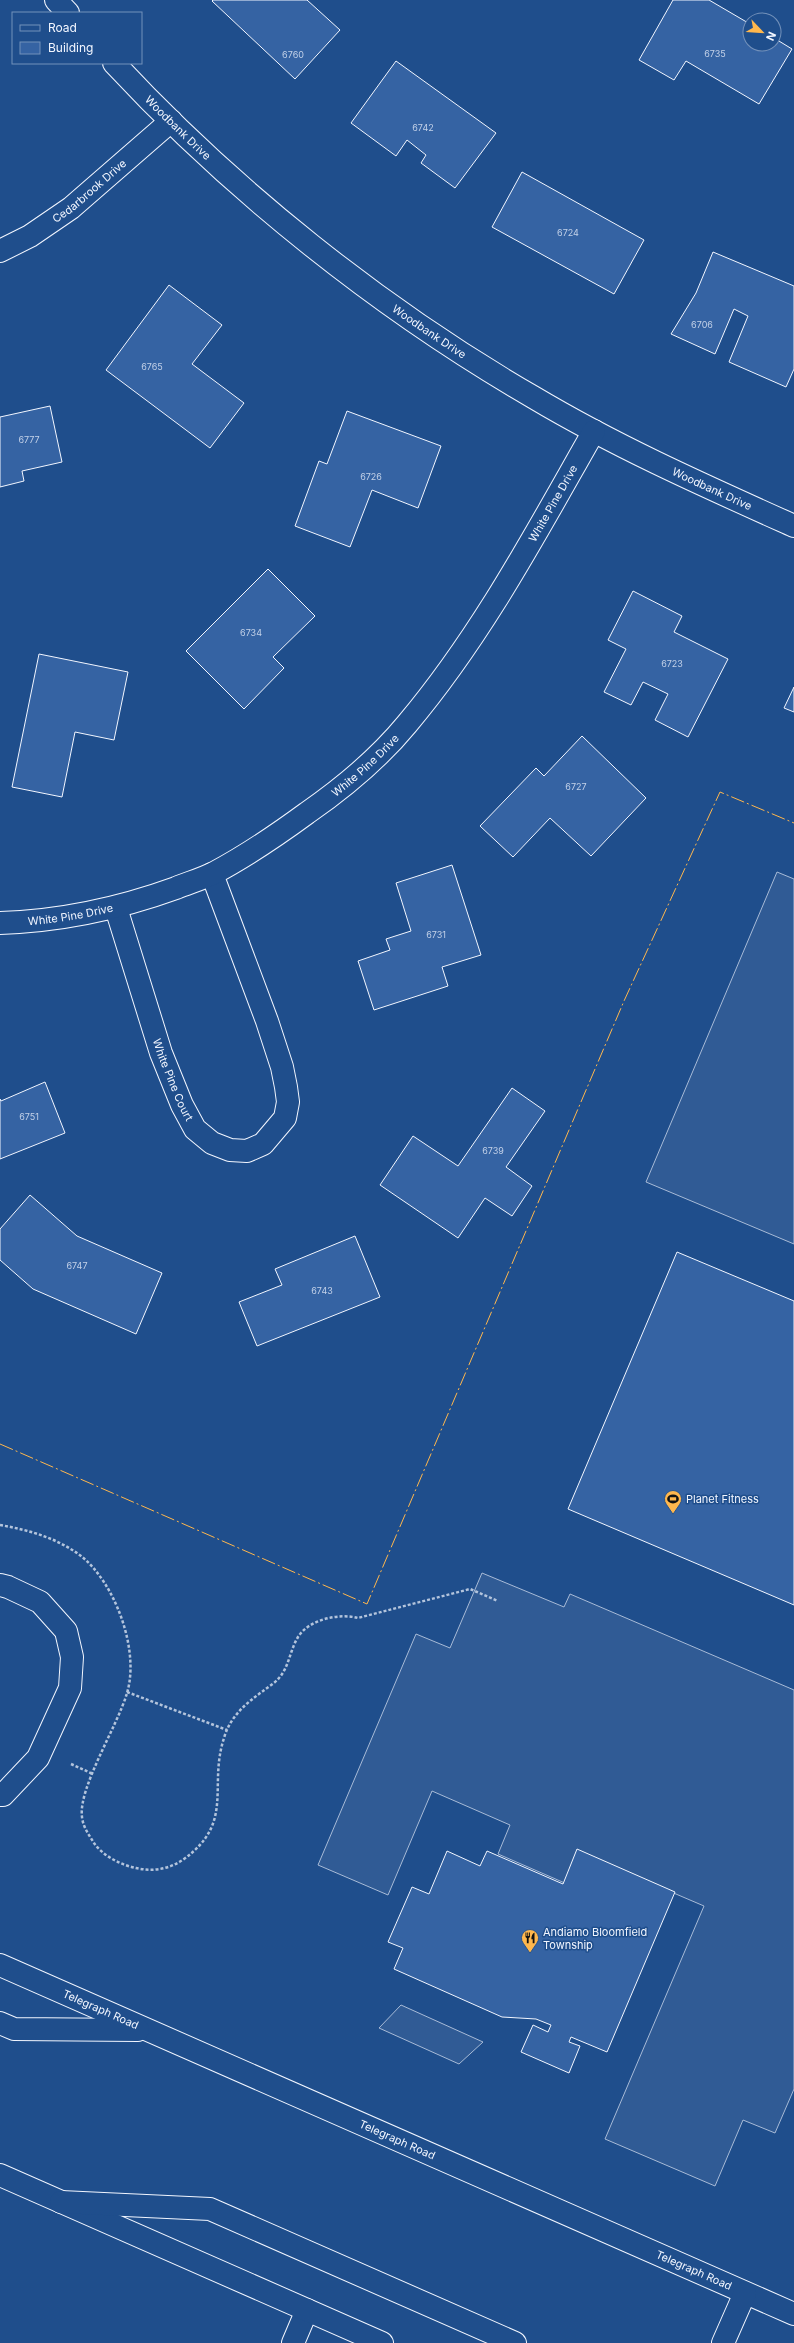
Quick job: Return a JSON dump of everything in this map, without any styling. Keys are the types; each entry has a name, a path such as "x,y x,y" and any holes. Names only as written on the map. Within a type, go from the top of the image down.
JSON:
{"main road":[{"path":"56,0 67,12"},
{"name":"Woodbank Drive","path":"115,64 171,121 282,220 359,282 478,365 642,457 794,526"},
{"name":"Cedarbrook Drive","path":"0,251 30,236 71,208 171,121"},
{"name":"White Pine Drive","path":"0,923 55,920 116,908 212,874 272,838 333,794 408,724 475,632 525,552 594,430"},
{"name":"White Pine Court","path":"116,908 161,1053 182,1105 195,1129 212,1143 230,1150 247,1151 263,1144 285,1118 288,1102 282,1067 267,1021 212,874"},
{"path":"0,1585 40,1602 66,1632 72,1657 70,1688 38,1758 3,1794 0,1795"},
{"name":"Telegraph Road","path":"0,1965 794,2314"},
{"path":"0,2023 14,2029 147,2030"},
{"path":"0,2175 382,2343"},
{"path":"61,2202 210,2209 514,2343"},
{"path":"723,2343 745,2292"},
{"path":"293,2343 308,2310"}],"path":[{"path":"0,1525 31,1530 57,1542 81,1557 96,1572 114,1601 125,1630 130,1658 127,1692 90,1779 83,1800 82,1817 85,1831 98,1848 115,1861 137,1869 158,1870 178,1864 197,1850 212,1829 217,1813 219,1760 227,1730 233,1718 245,1704 279,1679 298,1636 307,1627 327,1618 351,1616 358,1618 470,1589 498,1601"},
{"path":"127,1692 227,1730"}],"shaded area":[{"path":"777,872 794,879 794,1244 646,1182"},
{"path":"482,1573 564,1607 570,1594 794,1690 794,2089 775,2133 743,2120 715,2186 605,2139 704,1906 580,1853 567,1884 498,1854 510,1825 432,1791 388,1895 318,1865 416,1634 450,1648"},
{"path":"401,2005 483,2042 459,2064 379,2028"}],"building":[{"path":"307,0 340,30 295,79 212,1"},
{"path":"673,0 709,0 742,19 742,52 782,52 782,43 792,49 759,104 686,61 674,80 639,60"},
{"path":"396,61 496,133 455,188 421,163 426,155 407,140 396,156 351,123"},
{"path":"522,172 644,240 614,294 492,227"},
{"path":"713,252 794,286 794,369 786,387 729,362 748,316 734,309 715,354 671,334 696,293"},
{"path":"169,285 222,325 192,364 244,403 210,448 106,370"},
{"path":"50,406 62,462 22,471 24,481 0,487 0,417"},
{"path":"347,411 441,446 418,508 372,490 350,547 295,526 319,461 327,464"},
{"path":"268,569 315,616 273,657 284,668 244,709 186,651"},
{"path":"633,591 682,616 674,632 728,659 688,737 655,720 668,694 643,682 631,705 604,692 626,649 608,640"},
{"path":"39,654 128,672 114,740 75,732 62,797 12,787"},
{"path":"794,687 794,712 784,708"},
{"path":"582,736 646,798 591,856 550,818 513,857 480,826 536,768 544,776"},
{"path":"452,865 481,955 442,967 448,986 374,1010 358,961 390,950 386,939 411,931 396,883"},
{"path":"45,1082 65,1133 0,1159 0,1099 1,1101"},
{"path":"512,1088 545,1111 506,1167 532,1186 512,1216 485,1198 458,1238 380,1185 413,1136 458,1166"},
{"path":"30,1195 77,1236 162,1273 136,1334 33,1289 0,1260 0,1229"},
{"path":"355,1236 380,1297 257,1346 239,1302 282,1285 275,1269"},
{"path":"677,1252 794,1301 794,1605 568,1509"},
{"path":"577,1849 675,1892 607,2052 571,2037 569,2042 580,2046 569,2073 521,2052 533,2025 548,2032 551,2025 536,2019 502,2017 394,1969 403,1948 388,1942 412,1887 429,1894 447,1851 480,1866 487,1851 563,1884"}],"power":[{"path":"0,1444 367,1604 624,1001 720,792 794,823"}],"place":[{"name":"Planet Fitness","path":"673,1514"},
{"name":"Andiamo Bloomfield Township","path":"530,1953"}]}
